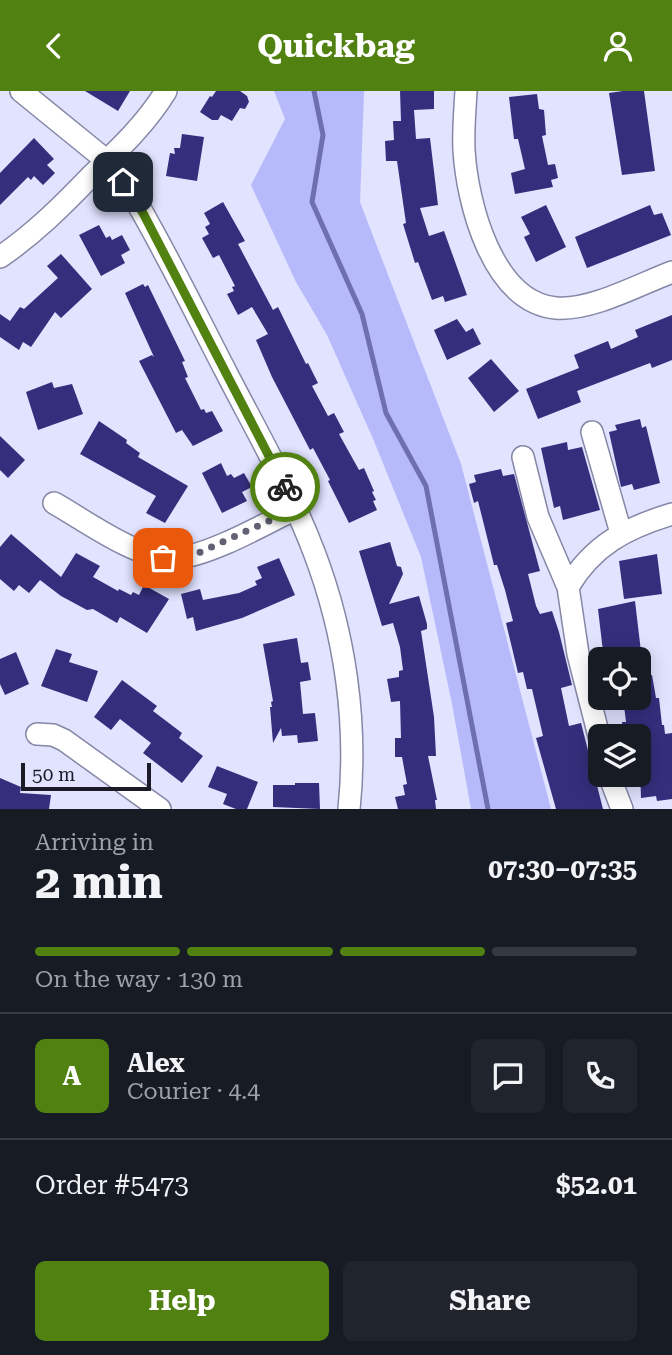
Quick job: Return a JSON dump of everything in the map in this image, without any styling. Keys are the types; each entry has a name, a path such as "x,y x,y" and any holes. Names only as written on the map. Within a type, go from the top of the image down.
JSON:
{"street":[{"path":"21,91 107,161 123,182 143,213 278,471 324,579 343,660 352,734 349,809"},
{"path":"0,257 30,235 107,161 142,125 166,91"},
{"path":"466,91 464,149 468,183 488,250 502,275 516,288 533,302 558,308 592,302 672,272"},
{"path":"592,432 621,533"},
{"path":"523,457 538,517 568,587 578,654 596,724"},
{"path":"54,503 136,549 173,559 194,555 295,509"},
{"path":"568,587 588,559 621,533 672,514"},
{"path":"37,734 53,735 64,740 160,809"},
{"path":"614,787 622,809"}],"shaded area":[{"path":"274,91 364,91 360,202 461,464 551,809 471,809 421,557 327,335 296,282 251,185 285,119"}],"building":[{"path":"85,91 130,91 118,111"},
{"path":"216,91 240,91 247,96 249,102 245,109 240,108 232,121 221,115 218,120 212,120 200,112"},
{"path":"400,91 434,91 434,109 414,110 416,139 430,138 438,205 420,208 429,236 444,231 467,295 445,302 443,296 432,300 418,262 415,263 403,224 406,223 397,161 386,161 385,141 394,140 393,121 401,121"},
{"path":"644,91 655,171 622,175 609,93"},
{"path":"537,94 539,109 544,110 546,135 542,136 548,165 555,164 558,178 551,180 553,187 515,194 511,173 525,169 518,139 514,139 509,97"},
{"path":"182,134 204,137 197,181 166,176 170,153 175,154 174,148 180,148"},
{"path":"34,138 54,159 47,165 55,173 43,185 34,176 31,180 28,177 0,205 0,173"},
{"path":"223,202 245,241 238,244 273,310 278,307 318,383 312,386 328,416 334,413 344,432 339,434 359,470 364,468 374,491 372,492 376,500 373,501 377,510 349,523 328,481 330,480 313,448 310,450 256,340 268,334 252,307 238,315 227,294 234,291 232,287 235,286 219,255 213,258 202,238 209,234 205,227 210,224 204,213"},
{"path":"546,205 566,247 536,262 524,237 530,234 521,217"},
{"path":"650,205 654,215 662,213 671,235 587,268 575,237"},
{"path":"99,225 106,238 110,236 112,240 122,235 130,250 121,255 125,263 101,276 79,235"},
{"path":"61,254 92,289 61,318 55,312 31,347 23,342 19,350 0,337 0,314 10,321 20,307 24,309 58,278 47,266"},
{"path":"143,284 145,287 148,285 185,361 182,362 188,377 185,378 201,410 204,409 206,413 212,411 223,431 193,446 182,430 176,433 139,361 152,355 154,357 125,293"},
{"path":"672,315 672,360 652,368 650,363 577,391 581,402 538,419 526,389 579,368 574,355 608,341 611,349 638,337 635,330"},
{"path":"457,319 466,332 473,328 481,344 447,360 434,330"},
{"path":"491,359 519,391 494,412 468,378"},
{"path":"52,382 54,388 72,384 83,414 38,430 26,392"},
{"path":"640,419 642,428 646,426 660,483 634,490 632,484 621,487 609,432 617,430 615,425"},
{"path":"99,421 127,440 126,443 140,453 138,457 188,486 165,523 146,513 156,496 80,454"},
{"path":"0,436 25,460 8,478 0,470"},
{"path":"567,442 568,450 582,447 600,510 563,520 560,506 554,508 541,448"},
{"path":"221,463 227,476 231,474 234,478 244,473 252,487 242,492 247,501 222,513 202,473"},
{"path":"501,469 503,476 514,474 540,571 528,574 536,606 540,614 552,611 559,632 572,685 561,688 569,726 581,723 588,750 588,787 597,787 603,809 556,809 536,738 543,736 532,689 527,689 523,672 518,673 506,623 513,621 505,590 497,565 494,565 478,501 474,503 469,484 476,482 474,475"},
{"path":"11,534 61,577 76,553 100,566 93,577 118,591 119,589 131,595 133,592 139,595 144,585 169,599 147,633 120,617 117,623 93,609 87,610 61,596 40,580 29,593 19,585 14,591 0,579 0,547"},
{"path":"390,542 397,566 401,567 403,574 389,604 419,596 427,624 427,629 421,631 434,717 436,756 428,756 437,800 436,809 398,809 395,797 405,795 403,785 407,784 402,757 395,757 395,738 401,738 400,701 391,702 387,679 399,677 399,671 403,670 400,647 393,623 382,626 359,551"},
{"path":"657,554 662,594 624,599 619,561"},
{"path":"279,558 295,595 242,618 196,631 193,617 187,619 181,594 200,589 203,600 239,593 257,585 255,581 262,578 257,567"},
{"path":"635,601 640,647 602,647 598,609"},
{"path":"297,638 301,663 308,662 311,680 300,682 303,714 315,713 318,741 298,743 297,735 282,736 281,728 273,743 270,707 273,701 263,644"},
{"path":"56,649 72,654 69,662 98,671 87,702 41,686"},
{"path":"16,652 29,684 5,695 0,684 0,659"},
{"path":"651,675 656,698 659,698 665,734 672,733 672,799 657,801 656,796 641,798 641,787 651,787 651,724 622,722 626,722 624,710 651,710"},
{"path":"122,680 157,706 153,711 182,733 179,738 203,756 182,783 143,753 151,743 120,719 111,730 94,717"},
{"path":"217,766 258,782 247,809 236,809 223,804 227,794 208,787"},
{"path":"0,778 21,787 20,793 51,795 49,809 0,809"},
{"path":"319,783 320,809 273,807 273,785"}],"waterway":[{"path":"314,91 323,135 312,202 362,314 386,413 426,486 488,809"}],"way so far":[{"path":"163,558 194,555 295,509 285,487"}],"route":[{"path":"123,182 143,213 285,487"}]}
